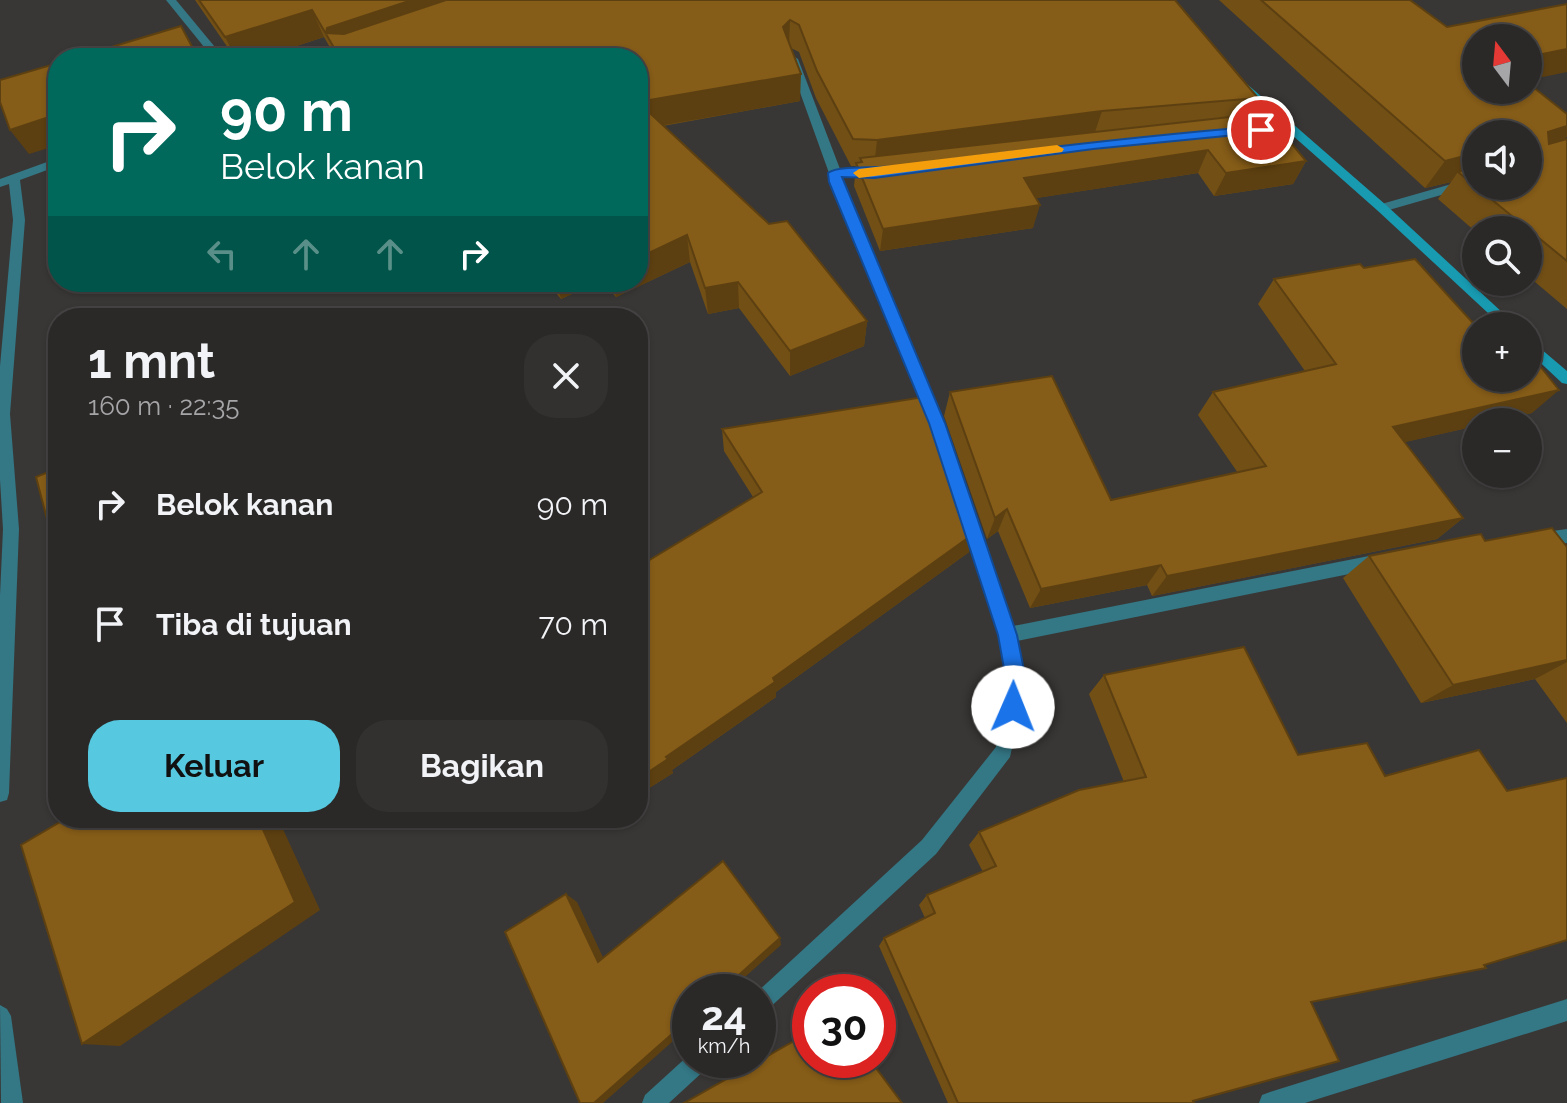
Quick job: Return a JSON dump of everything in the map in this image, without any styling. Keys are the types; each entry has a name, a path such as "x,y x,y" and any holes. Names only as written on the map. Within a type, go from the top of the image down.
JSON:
{"street":[{"path":"171,0 211,48"},
{"path":"791,53 836,182 942,439"},
{"path":"1230,74 1495,312"},
{"path":"1274,129 1289,127"},
{"path":"0,793 11,529 1,414 19,220 7,180 48,166"},
{"path":"835,173 889,172"},
{"path":"1382,208 1462,185"},
{"path":"1542,356 1567,379"},
{"path":"776,988 929,847 1004,751 1017,685 1007,635 962,499"},
{"path":"1521,540 1567,536"},
{"path":"1007,635 1398,557"},
{"path":"1270,1103 1567,1010"},
{"path":"0,1016 12,1103"},
{"path":"653,1103 680,1078"}],"building":[{"path":"199,0 412,0 327,28 326,33 344,34 446,0 1175,0 1258,98 1102,111 877,140 853,139 817,71 799,25 790,20 783,27 801,74 648,100 648,48 334,48 312,10 225,37"},
{"path":"1261,0 1410,0 1447,27 1462,24 1462,104 1542,104 1542,94 1567,114 1567,126 1548,132 1549,144 1567,139 1567,261 1542,241 1542,216 1512,216 1492,200 1542,200 1542,120 1462,120 1462,157 1445,161"},
{"path":"1567,4 1567,49 1542,54 1542,24 1463,24"},
{"path":"181,26 193,48 108,48"},
{"path":"48,66 48,117 10,130 0,102 0,80"},
{"path":"648,111 769,224 787,221 867,321 790,351 738,282 705,288 687,235 648,253"},
{"path":"1266,113 1306,161 1226,173 1208,150 1024,178 1040,205 883,229 856,163 862,162 860,158"},
{"path":"1415,259 1463,312 1462,392 1542,392 1542,369 1559,390 1478,408 1462,408 1462,412 1393,427 1463,518 1167,576 1161,565 1041,589 1007,509 995,518 950,392 1052,376 1111,500 1266,466 1213,392 1336,364 1274,279 1360,264 1364,268"},
{"path":"930,396 976,532 648,772 648,561 762,492 722,429"},
{"path":"48,472 48,523 36,477"},
{"path":"1552,528 1567,547 1567,660 1453,685 1369,556 1481,534 1485,541"},
{"path":"1244,647 1298,755 1367,743 1385,776 1479,750 1507,791 1567,778 1567,940 1484,965 1486,968 1311,1002 1339,1061 1194,1103 958,1103 884,938 935,913 927,895 996,866 979,832 1079,790 1146,777 1104,675"},
{"path":"50,828 262,828 295,902 82,1044 21,845"},
{"path":"723,861 780,938 740,974 672,974 672,1034 594,1103 580,1103 505,932 566,894 598,962"},
{"path":"792,1042 792,1078 883,1078 902,1103 684,1103 728,1078 776,1078 776,1051"}],"slow traffic":[{"path":"859,173 874,174 1057,149"}],"route":[{"path":"1013,707 1017,685 1007,635 937,423 836,182 835,173 874,174 1093,145 1261,130"}]}
